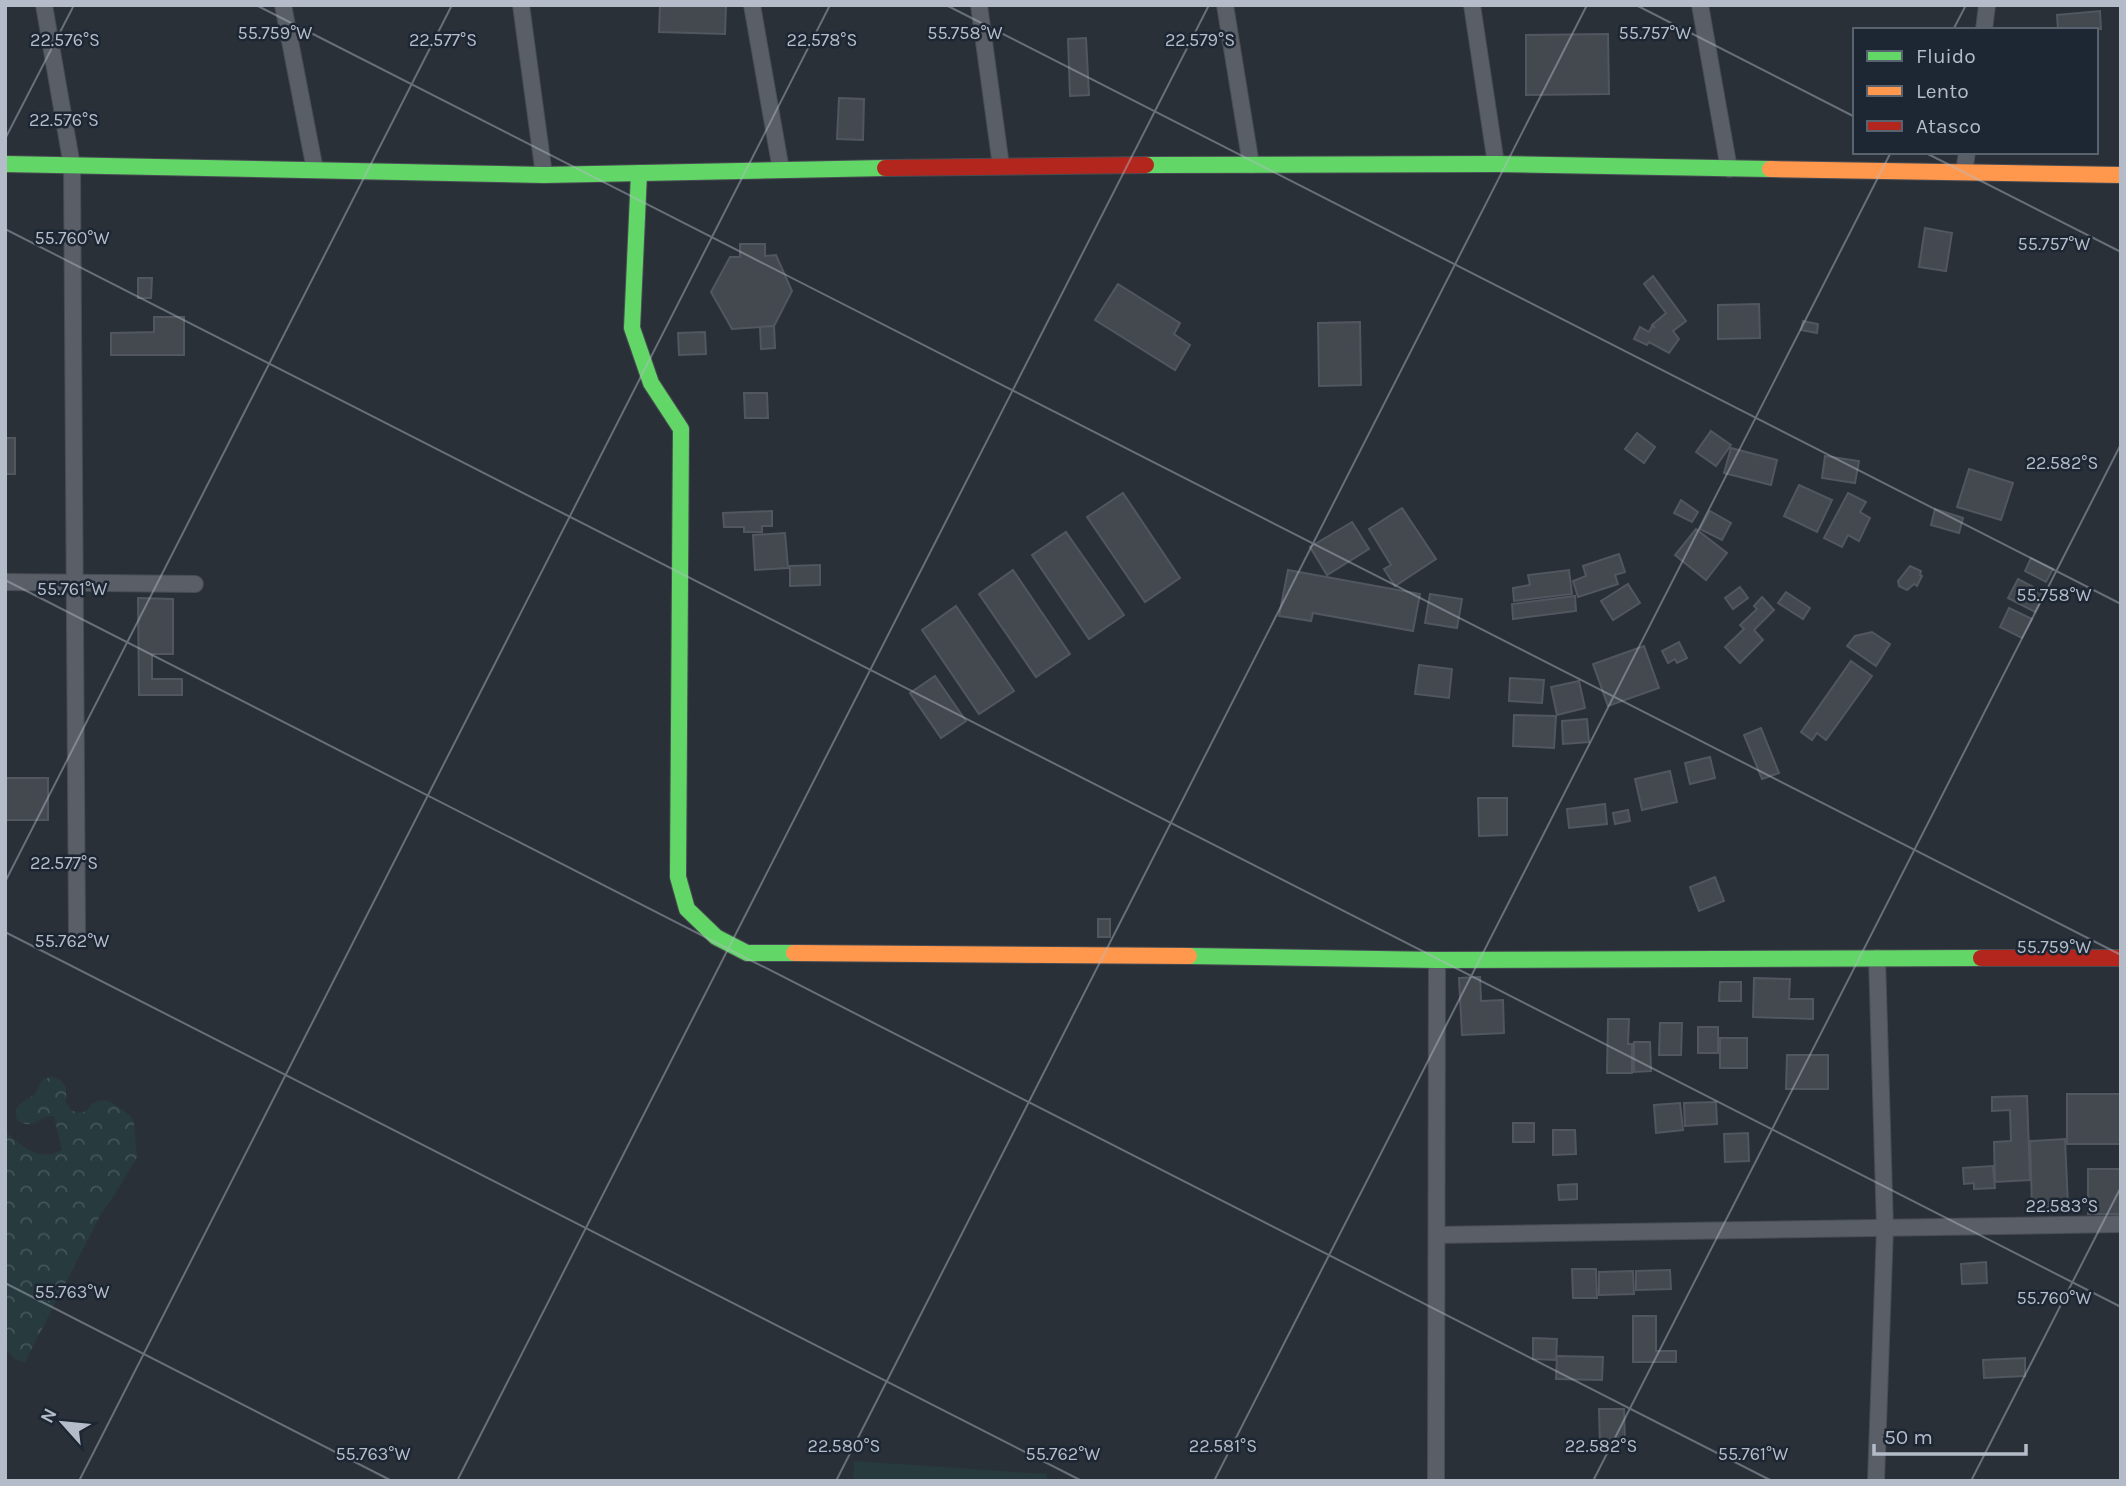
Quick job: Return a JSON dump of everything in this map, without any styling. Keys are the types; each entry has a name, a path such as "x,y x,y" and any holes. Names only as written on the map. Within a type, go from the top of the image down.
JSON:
{"street":[{"path":"44,5 72,166 77,932"},
{"path":"283,5 315,170"},
{"path":"521,5 544,174"},
{"path":"752,5 781,170"},
{"path":"979,5 1001,166"},
{"path":"1225,5 1251,165"},
{"path":"1472,5 1496,164"},
{"path":"1700,5 1729,169"},
{"path":"1984,28 1987,5"},
{"path":"1964,172 1967,154"},
{"path":"5,164 544,174 1001,166 1496,164 2121,174"},
{"path":"639,173 632,328 651,383 681,429 678,877 687,909 716,937 747,953 1437,960 2121,958"},
{"path":"5,582 195,584"},
{"path":"1876,1481 1885,1228 1877,958"},
{"path":"1436,1481 1437,960"},
{"path":"1437,1235 2121,1224"}],"green space":[{"path":"52,1077 60,1080 66,1087 66,1103 71,1110 78,1113 87,1111 92,1104 100,1100 109,1101 131,1116 137,1157 100,1216 25,1362 16,1360 5,1348 5,1132 31,1151 45,1154 62,1150 54,1116 27,1124 17,1120 15,1111 20,1104 34,1095 43,1079"},
{"path":"854,1461 1047,1474 1046,1481 853,1481"}],"building":[{"path":"660,5 726,5 725,34 659,32"},
{"path":"2100,11 2101,29 2058,28 2057,15"},
{"path":"1608,34 1609,94 1526,95 1526,35"},
{"path":"1086,38 1089,95 1070,96 1068,39"},
{"path":"839,98 864,99 863,140 837,139"},
{"path":"1925,228 1952,233 1946,271 1919,267"},
{"path":"740,244 765,244 765,256 776,255 792,291 774,326 732,329 711,292 730,257 740,257"},
{"path":"1653,276 1686,321 1673,331 1679,339 1669,353 1649,342 1647,345 1634,339 1640,327 1649,332 1652,326 1655,328 1652,325 1666,313 1644,284"},
{"path":"138,278 152,278 151,298 138,298"},
{"path":"1118,284 1180,323 1174,334 1190,345 1175,370 1095,320"},
{"path":"1759,304 1760,338 1718,339 1718,305"},
{"path":"154,317 184,317 184,355 111,355 111,333 154,332"},
{"path":"1803,321 1818,324 1817,333 1801,330"},
{"path":"1360,322 1361,385 1319,386 1318,323"},
{"path":"774,326 775,348 761,349 760,327"},
{"path":"705,332 706,354 679,355 678,333"},
{"path":"744,393 767,393 768,418 745,418"},
{"path":"1711,431 1731,445 1716,466 1696,452"},
{"path":"1637,433 1655,447 1644,463 1625,449"},
{"path":"5,438 15,438 15,474 5,474"},
{"path":"1731,448 1777,460 1771,485 1724,473"},
{"path":"1825,456 1859,461 1855,483 1822,478"},
{"path":"1969,469 2013,483 2001,520 1957,507"},
{"path":"1799,485 1832,500 1817,532 1784,516"},
{"path":"1123,493 1180,578 1145,602 1087,517"},
{"path":"1848,493 1866,502 1860,512 1870,518 1859,541 1848,535 1842,547 1824,538"},
{"path":"1681,500 1698,512 1692,522 1674,513"},
{"path":"1402,508 1436,559 1395,586 1384,569 1391,565 1369,529"},
{"path":"1935,509 1963,518 1959,533 1931,525"},
{"path":"772,511 772,526 762,526 762,532 744,532 744,527 724,527 723,513"},
{"path":"1710,511 1731,523 1722,540 1700,529"},
{"path":"1352,522 1369,549 1327,575 1310,547"},
{"path":"1696,529 1727,553 1706,580 1675,555"},
{"path":"1066,532 1124,615 1089,639 1032,555"},
{"path":"785,533 788,568 755,570 753,535"},
{"path":"1619,554 1625,572 1615,575 1618,584 1578,597 1573,581 1586,576 1583,566"},
{"path":"2031,558 2053,569 2046,582 2025,571"},
{"path":"820,565 820,585 790,586 790,566"},
{"path":"1910,566 1921,571 1922,576 1917,586 1914,584 1907,590 1899,586 1898,581"},
{"path":"1013,570 1070,654 1036,677 979,594"},
{"path":"1288,570 1420,594 1413,631 1313,613 1311,621 1279,616"},
{"path":"1569,570 1572,594 1514,601 1513,588 1530,585 1528,575"},
{"path":"2018,579 2045,593 2035,612 2008,598"},
{"path":"1628,584 1640,603 1613,620 1601,601"},
{"path":"1740,587 1748,598 1733,609 1725,598"},
{"path":"1786,592 1810,608 1803,619 1778,603"},
{"path":"1430,594 1462,599 1457,628 1425,623"},
{"path":"1575,596 1576,611 1513,619 1512,604"},
{"path":"1762,597 1774,610 1754,630 1763,640 1740,663 1725,647 1744,629 1740,625 1757,609 1754,606"},
{"path":"138,598 173,599 173,654 152,654 152,679 182,679 182,695 139,695"},
{"path":"956,606 1014,691 979,714 922,630"},
{"path":"2009,608 2032,619 2022,638 2000,627"},
{"path":"1872,632 1890,644 1876,666 1847,646 1855,636"},
{"path":"1679,642 1687,658 1677,663 1675,659 1668,663 1662,651"},
{"path":"1644,646 1659,688 1608,706 1593,664"},
{"path":"1851,661 1872,676 1826,740 1817,733 1812,740 1801,732"},
{"path":"1419,665 1452,669 1449,698 1415,694"},
{"path":"935,676 966,721 941,738 910,693"},
{"path":"1510,678 1544,680 1542,703 1509,701"},
{"path":"1579,681 1585,708 1557,715 1551,687"},
{"path":"1514,715 1556,716 1554,748 1513,746"},
{"path":"1587,719 1589,742 1563,744 1562,721"},
{"path":"1761,728 1779,773 1762,779 1744,735"},
{"path":"1710,757 1715,778 1690,784 1685,763"},
{"path":"1670,771 1677,802 1642,810 1635,779"},
{"path":"5,778 48,778 48,820 5,820"},
{"path":"1478,798 1507,798 1507,835 1479,836"},
{"path":"1605,804 1607,824 1569,828 1567,809"},
{"path":"1628,810 1630,821 1615,824 1613,813"},
{"path":"1715,877 1724,901 1699,911 1690,887"},
{"path":"1098,919 1110,919 1110,937 1098,937"},
{"path":"1480,977 1481,1001 1503,1000 1504,1033 1462,1035 1459,978"},
{"path":"1754,978 1790,979 1789,999 1813,999 1813,1019 1753,1017"},
{"path":"1720,982 1741,982 1741,1001 1719,1001"},
{"path":"1608,1019 1629,1019 1628,1044 1632,1044 1632,1073 1607,1073"},
{"path":"1660,1023 1682,1023 1681,1055 1659,1055"},
{"path":"1698,1027 1718,1027 1718,1053 1698,1053"},
{"path":"1720,1038 1747,1038 1747,1068 1720,1068"},
{"path":"1634,1042 1650,1042 1651,1071 1634,1072"},
{"path":"1787,1055 1828,1055 1828,1089 1786,1089"},
{"path":"2067,1094 2121,1094 2121,1144 2067,1144"},
{"path":"2027,1096 2030,1180 1995,1182 1994,1142 2011,1141 2010,1110 1992,1111 1992,1097"},
{"path":"1716,1102 1717,1124 1685,1126 1684,1103"},
{"path":"1680,1103 1683,1130 1656,1133 1654,1105"},
{"path":"1513,1123 1534,1123 1534,1142 1513,1142"},
{"path":"1553,1130 1575,1130 1576,1154 1553,1155"},
{"path":"1748,1133 1749,1161 1725,1162 1724,1134"},
{"path":"2065,1139 2068,1206 2032,1208 2030,1141"},
{"path":"1993,1166 1995,1188 1974,1189 1974,1183 1964,1184 1963,1168"},
{"path":"2088,1169 2121,1169 2121,1214 2088,1214"},
{"path":"1577,1184 1577,1199 1559,1200 1558,1185"},
{"path":"1986,1262 1987,1283 1962,1284 1961,1264"},
{"path":"1572,1269 1596,1269 1597,1298 1573,1298"},
{"path":"1670,1270 1671,1289 1636,1290 1636,1271"},
{"path":"1633,1271 1634,1294 1599,1295 1599,1272"},
{"path":"1633,1316 1656,1316 1656,1351 1676,1351 1676,1362 1633,1362"},
{"path":"1533,1338 1557,1339 1556,1360 1533,1359"},
{"path":"1557,1356 1603,1357 1602,1380 1556,1379"},
{"path":"2025,1358 2025,1376 1984,1378 1983,1360"},
{"path":"1599,1409 1624,1409 1625,1444 1600,1444"}],"traffic: fast":[{"path":"5,164 544,175 885,168"},
{"path":"1146,165 1496,164 1770,169"},
{"path":"639,173 632,328 651,383 681,429 678,877 687,909 716,937 747,953 794,953"},
{"path":"1189,956 1437,960 1981,958"}],"traffic: slow":[{"path":"1770,169 2121,175"},
{"path":"794,953 1189,956"}],"traffic: jam":[{"path":"885,168 1146,165"},
{"path":"1981,958 2121,958"}]}
